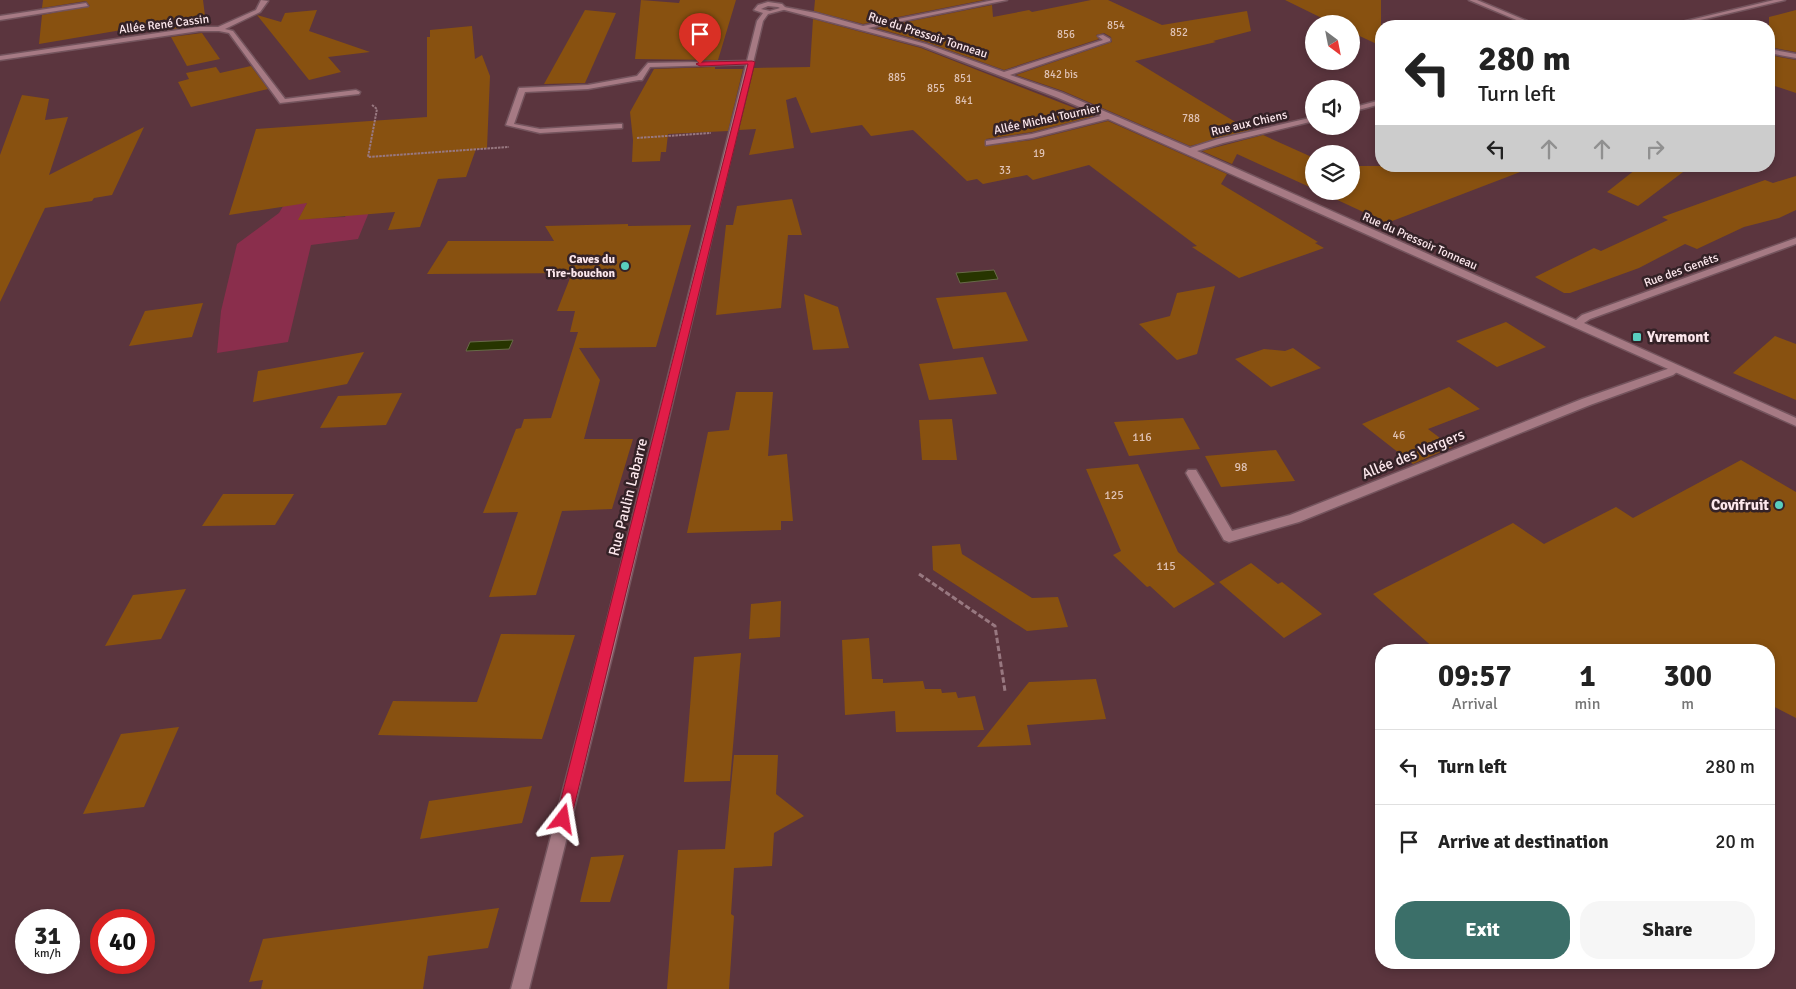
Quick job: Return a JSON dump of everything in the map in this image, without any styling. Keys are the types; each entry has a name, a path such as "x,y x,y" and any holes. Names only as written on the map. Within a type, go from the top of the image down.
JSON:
{"street":[{"path":"218,29 258,11 264,0"},
{"path":"862,27 1004,0"},
{"path":"1472,0 1521,20"},
{"path":"1760,0 1770,4"},
{"path":"1696,20 1782,0"},
{"path":"0,18 86,5"},
{"name":"Rue Paulin Labarre","path":"520,989 609,640 752,62 760,21 766,6 775,13 784,9"},
{"name":"Rue du Pressoir Tonneau","path":"784,9 862,27 924,45 1005,74 1110,116 1796,422"},
{"name":"Allée René Cassin","path":"0,58 199,29 218,29 231,32 283,101 356,92"},
{"path":"1005,74 1108,40 1101,36"},
{"path":"1775,52 1796,56"},
{"path":"619,126 540,131 510,125 522,90 588,87 640,78 648,65 752,62"},
{"path":"1360,108 1375,104"},
{"name":"Allée Michel Tournier","path":"989,143 1032,136 1110,116"},
{"name":"Rue aux Chiens","path":"1190,151 1221,140 1305,121"},
{"name":"Rue des Genêts","path":"1576,324 1586,317 1796,242"},
{"name":"Allée des Vergers","path":"1192,473 1229,537 1294,519 1586,402 1669,374 1676,369"}],"path":[{"path":"919,574 995,626 1005,691"}],"shaded area":[{"path":"365,172 381,183 358,239 311,245 288,342 217,353 221,311 237,244 279,213 285,203 308,201 299,219 345,217"},
{"path":"994,270 998,279 960,283 956,273"},
{"path":"513,340 509,349 466,351 470,342"}],"building":[{"path":"43,0 203,0 205,16 191,18 196,26 166,30 163,23 39,44 42,15 90,6 86,1 42,8"},
{"path":"641,0 679,3 680,0 736,0 718,60 635,59"},
{"path":"815,0 984,0 863,24 814,11"},
{"path":"1091,0 1108,0 1162,25 1247,11 1251,31 1213,41 1216,42 1135,61 1251,130 1190,146 1063,91 1016,75 1112,42 1111,37 1104,33 1096,35 1099,39 1004,70 926,42 876,28 992,5 993,17 1029,10 1032,12"},
{"path":"1285,0 1381,0 1381,20 1375,20 1375,43 1360,36 1360,15 1316,15"},
{"path":"317,10 309,31 370,52 328,57 341,72 309,80 257,15 281,22 285,13"},
{"path":"585,10 616,13 585,83 544,84"},
{"path":"1796,10 1796,52 1775,48 1775,20 1769,20 1769,17"},
{"path":"813,19 921,48 1095,116 1032,132 986,139 985,146 1032,140 1108,121 1227,174 1221,184 1318,242 1315,243 1324,248 1239,278 1192,247 1197,246 1089,165 1033,180 1027,175 983,184 977,179 967,181 913,130 871,136 862,125 811,133 796,97 786,100 794,148 749,155 756,129 739,130 754,68 810,67"},
{"path":"472,26 475,59 482,55 490,76 487,148 476,149 466,177 438,179 420,227 388,230 395,212 298,220 307,203 229,215 256,129 427,117 427,37 430,37 430,30"},
{"path":"202,33 220,59 187,66 171,37"},
{"path":"1775,56 1796,60 1796,93 1775,86"},
{"path":"251,66 268,89 191,107 178,82 189,79 186,73 216,67 220,73"},
{"path":"715,67 715,69 743,69 728,131 668,134 666,152 661,152 660,161 632,162 633,140 630,112 654,69"},
{"path":"22,95 49,99 45,120 68,117 49,175 144,127 112,195 94,198 92,201 45,208 0,302 0,155"},
{"path":"1263,135 1305,154 1305,185 1237,154 1232,164 1202,151"},
{"path":"1360,166 1375,166 1375,172 1520,172 1387,223 1337,200 1360,200"},
{"path":"1632,172 1683,172 1638,206 1607,192"},
{"path":"1796,176 1796,210 1779,218 1744,227 1697,249 1685,244 1639,268 1570,293 1564,293 1535,277 1594,248 1601,251 1668,220 1662,217 1765,180 1773,183"},
{"path":"792,199 802,235 788,235 781,308 716,315 726,225 733,225 737,206"},
{"path":"628,224 628,226 691,225 656,347 579,348 600,380 584,439 633,439 612,509 562,511 536,595 489,597 518,512 483,513 516,429 521,428 524,419 551,418 578,332 570,332 575,311 557,311 572,273 427,274 448,241 554,241 545,226"},
{"path":"1215,286 1197,354 1177,360 1139,324 1170,316 1177,293"},
{"path":"1006,292 1028,341 953,349 936,298"},
{"path":"804,294 838,307 849,348 813,350"},
{"path":"203,303 192,337 129,346 145,311"},
{"path":"1506,322 1546,347 1497,367 1456,341"},
{"path":"1775,336 1796,344 1796,400 1733,373"},
{"path":"1293,348 1321,368 1271,387 1235,359 1264,349 1285,351"},
{"path":"364,352 347,384 253,402 258,371"},
{"path":"983,357 997,394 929,400 919,364"},
{"path":"1449,387 1480,409 1428,429 1452,447 1413,464 1362,424"},
{"path":"736,392 773,392 768,456 787,454 793,521 781,521 781,530 687,533 708,432 729,430"},
{"path":"402,393 386,425 320,428 338,396"},
{"path":"1183,418 1200,449 1129,456 1114,422"},
{"path":"952,419 957,460 922,460 919,420"},
{"path":"1276,450 1295,481 1221,487 1205,456"},
{"path":"1741,460 1796,492 1796,718 1775,707 1775,644 1429,644 1373,594 1513,523 1544,544 1616,507 1633,518"},
{"path":"1138,464 1178,552 1215,584 1174,608 1150,586 1147,587 1113,555 1121,551 1086,469"},
{"path":"223,494 294,494 275,525 202,526"},
{"path":"960,544 962,554 1032,598 1058,597 1068,627 1027,631 933,570 932,546"},
{"path":"1251,563 1278,584 1282,582 1322,614 1284,638 1219,582"},
{"path":"186,589 161,639 105,646 133,595"},
{"path":"781,601 780,637 749,639 751,604"},
{"path":"501,634 575,635 542,739 378,735 393,701 477,702"},
{"path":"869,638 872,679 883,679 883,683 923,681 925,689 941,689 942,693 956,692 958,698 975,696 984,730 896,732 895,711 845,715 842,640"},
{"path":"741,653 730,781 684,782 694,657"},
{"path":"1096,679 1106,719 1027,725 1031,745 977,747 1029,682"},
{"path":"179,727 144,807 83,814 121,734"},
{"path":"734,755 778,755 776,794 804,816 774,833 772,866 734,868 731,914 734,916 729,989 667,989 678,850 725,849"},
{"path":"532,786 522,823 420,839 429,801"},
{"path":"624,855 610,902 580,902 591,857"},
{"path":"499,908 488,948 428,956 423,989 261,989 263,980 249,982 263,939"}],"place":[{"name":"Caves du Tire-bouchon","path":"625,266"},
{"name":"Yvremont","path":"1637,337"},
{"name":"Covifruit","path":"1779,505"}],"route":[{"path":"563,819 607,649 733,131 752,62 700,64"}]}
